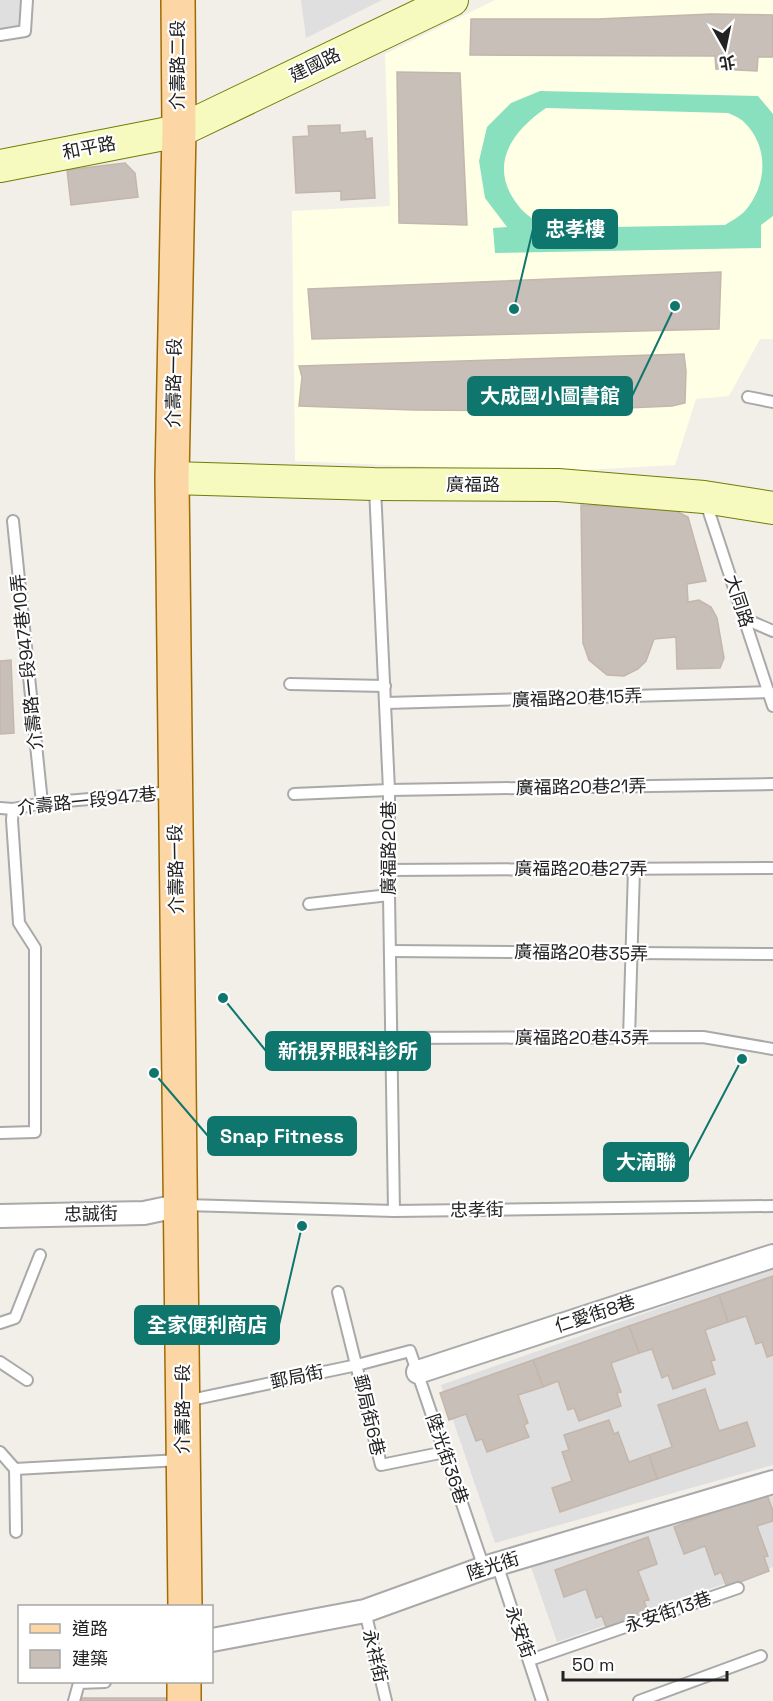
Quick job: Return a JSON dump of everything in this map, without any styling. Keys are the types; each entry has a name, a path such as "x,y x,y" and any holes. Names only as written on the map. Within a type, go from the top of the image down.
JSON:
{"main road":[{"name":"介壽路二段","path":"178,0 179,131"},
{"name":"介壽路一段","path":"179,131 172,478 185,1605"},
{"path":"184,1683 184,1701"}],"street":[{"name":"建國路","path":"179,131 452,0"},
{"name":"和平路","path":"0,166 179,131"},
{"name":"廣福路","path":"172,478 375,484 558,485 704,497 773,508"},
{"name":"忠誠街","path":"0,1216 144,1213 182,1205"},
{"name":"仁愛街8巷","path":"414,1361 773,1256"},
{"name":"陸光街","path":"213,1640 365,1611 491,1566 773,1482"}],"lane":[{"path":"0,35 25,31 27,0"},
{"path":"748,397 773,402"},
{"name":"廣福路20巷","path":"375,484 389,790 388,895 394,1211"},
{"name":"大同路","path":"704,497 773,706"},
{"name":"介壽路一段947巷10弄","path":"13,521 42,802"},
{"path":"745,619 773,631"},
{"path":"290,684 385,686"},
{"name":"廣福路20巷15弄","path":"386,703 769,692"},
{"name":"廣福路20巷21弄","path":"294,794 389,790 773,784"},
{"name":"介壽路一段947巷","path":"0,808 13,809 42,802 174,792"},
{"path":"0,1133 35,1132 35,948 19,923 13,809"},
{"name":"廣福路20巷27弄","path":"388,870 773,868"},
{"path":"629,1038 634,869"},
{"path":"309,903 388,895"},
{"name":"廣福路20巷35弄","path":"390,951 773,954"},
{"name":"廣福路20巷43弄","path":"391,1038 703,1037 773,1049"},
{"name":"忠孝街","path":"182,1205 394,1211 773,1206"},
{"path":"0,1323 15,1318 40,1256"},
{"name":"郵局街6巷","path":"338,1292 381,1465 445,1452"},
{"name":"郵局街","path":"183,1401 357,1365 414,1361"},
{"name":"陸光街36巷","path":"414,1361 445,1452 491,1566"},
{"path":"0,1362 27,1380"},
{"path":"0,1452 15,1469 16,1532"},
{"path":"15,1469 183,1460"},
{"name":"永安街","path":"491,1566 530,1660 542,1701"},
{"name":"永安街13巷","path":"530,1660 738,1588"},
{"name":"永祥街","path":"365,1611 386,1701"},
{"path":"639,1701 761,1656"},
{"path":"75,1701 79,1683"}],"shaded area":[{"path":"0,0 26,0 30,27 0,31"},
{"path":"301,0 382,0 306,38"},
{"path":"495,0 773,0 773,339 760,339 729,396 696,399 675,465 548,472 295,461 292,211 390,206 385,54"},
{"path":"773,1268 773,1465 495,1543 441,1385"},
{"path":"773,1492 773,1567 557,1642 530,1564"}],"green space":[{"path":"540,91 758,96 773,114 773,216 761,225 761,248 495,253 493,228 507,227 485,198 479,161 487,127 511,103","holes":["546,108 728,113 742,121 752,132 758,143 762,167 761,179 752,202 742,214 725,225 557,228 535,220 524,212 512,197 505,180 504,167 510,144 517,134"]}],"building":[{"path":"711,14 773,15 773,57 758,57 757,71 716,69 715,56 470,55 471,19 597,19"},
{"path":"397,72 460,73 467,225 399,223"},
{"path":"340,125 340,133 365,131 366,139 372,138 375,198 341,200 341,191 296,193 293,137 309,136 308,126"},
{"path":"125,163 135,173 138,197 71,205 67,170"},
{"path":"721,272 719,329 312,339 308,289"},
{"path":"684,354 685,403 672,406 557,411 299,406 302,377 299,366"},
{"path":"581,505 672,509 688,517 706,581 687,584 688,602 699,600 711,607 717,618 724,658 720,668 677,669 676,637 654,639 646,661 638,669 624,676 607,675 589,660 583,643"},
{"path":"11,660 14,733 0,734 0,661"},
{"path":"773,1276 773,1355 767,1357 762,1342 756,1344 746,1316 728,1322 719,1295"},
{"path":"719,1295 728,1322 705,1330 715,1360 711,1361 715,1374 673,1389 668,1375 662,1378 652,1349 639,1353 629,1326"},
{"path":"629,1326 639,1353 611,1363 621,1392 617,1393 621,1406 579,1421 574,1408 568,1410 558,1381 543,1387 533,1360"},
{"path":"533,1360 543,1387 518,1395 528,1423 524,1425 529,1437 487,1452 482,1439 476,1441 466,1414 449,1420 440,1393"},
{"path":"705,1389 719,1431 747,1422 755,1446 657,1479 649,1455 672,1447 658,1405"},
{"path":"609,1420 614,1434 618,1432 629,1462 649,1455 657,1479 560,1512 552,1488 572,1481 562,1452 569,1450 564,1435"},
{"path":"766,1492 773,1511 773,1521 757,1526 768,1556 764,1557 769,1571 727,1587 721,1572 715,1575 705,1546 684,1554 674,1527"},
{"path":"648,1537 657,1564 638,1571 649,1600 644,1601 650,1616 607,1630 602,1616 596,1618 586,1589 564,1597 555,1570"},
{"path":"76,1698 167,1698 167,1701 76,1701"}],"place":[{"name":"大成國小圖書館","path":"675,306"},
{"name":"忠孝樓","path":"514,309"},
{"name":"新視界眼科診所","path":"223,998"},
{"name":"大湳聯","path":"742,1059"},
{"name":"Snap Fitness","path":"154,1073"},
{"name":"全家便利商店","path":"302,1226"}]}
